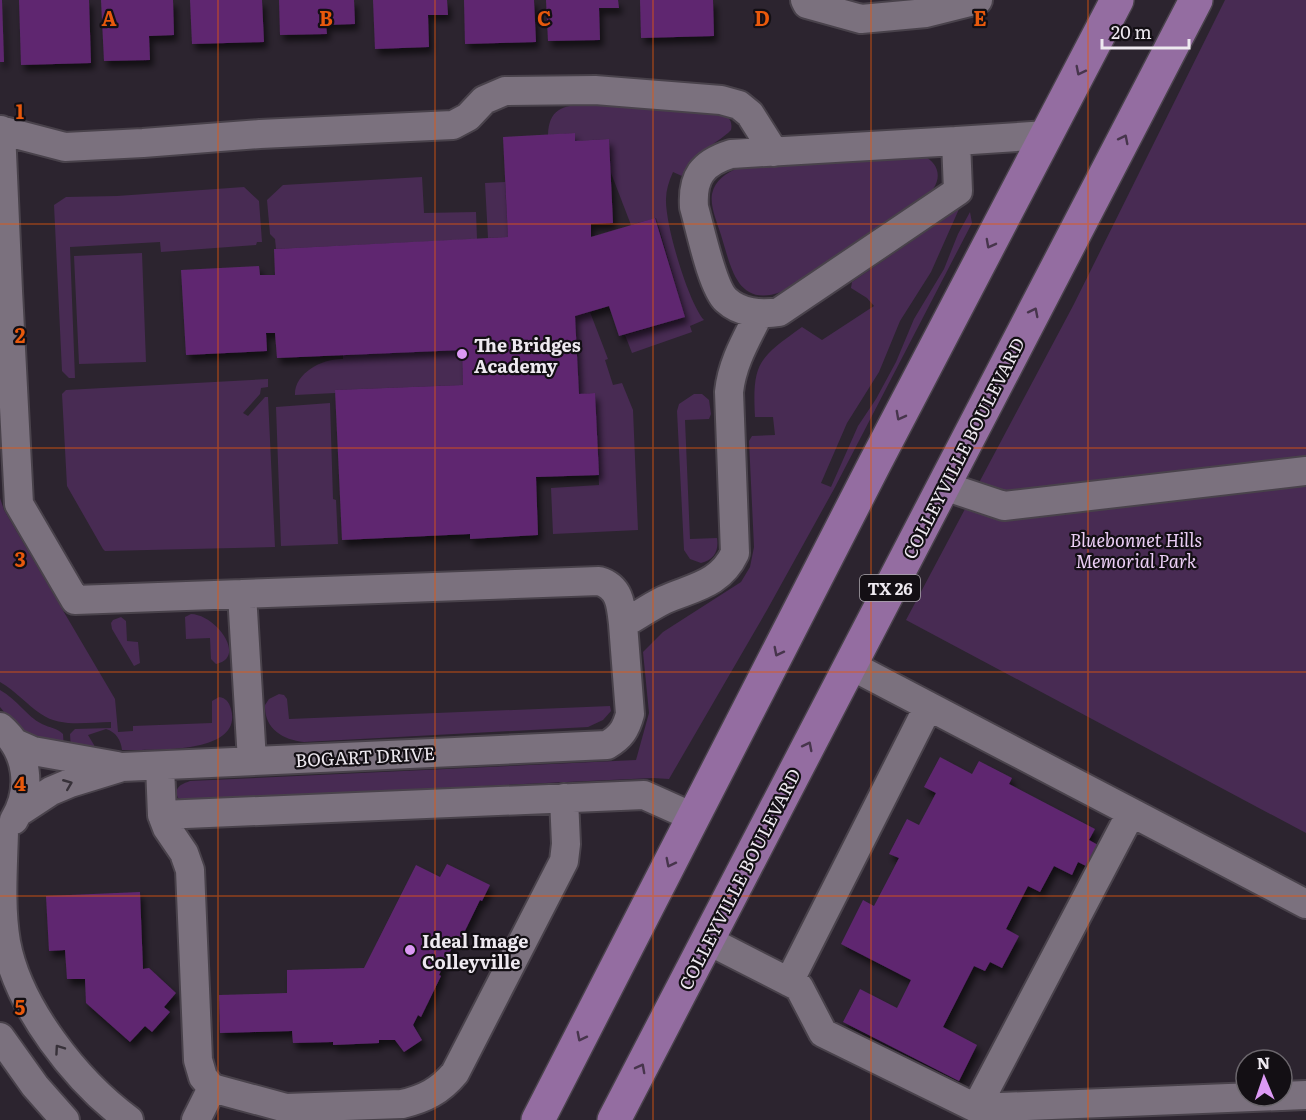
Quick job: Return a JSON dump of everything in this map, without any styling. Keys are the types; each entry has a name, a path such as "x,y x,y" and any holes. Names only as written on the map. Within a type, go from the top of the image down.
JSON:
{"main road":[{"path":"538,1120 1117,0"},
{"name":"COLLEYVILLE BOULEVARD","path":"614,1120 1196,0"}],"street":[{"path":"805,0 807,4 861,19 926,13 978,0"},
{"path":"759,314 735,360 729,392 735,553 723,572 712,580 661,602 623,624 620,598 608,584 599,581 75,600 19,504 17,493 4,292 0,130 65,147 260,134 453,125 468,117 484,100 505,91 580,90 721,100 739,105 758,125 774,152"},
{"path":"956,141 958,191 779,312 759,314 733,305 721,293 694,207 693,194 696,181 702,171 716,159 731,154 1047,135"},
{"path":"944,486 1004,506 1306,471"},
{"path":"242,594 252,761"},
{"name":"BOGART DRIVE","path":"4,731 33,751 122,767 607,745 619,738 627,727 630,714 623,624"},
{"path":"850,665 1306,904"},
{"path":"789,982 928,707"},
{"path":"4,731 23,759 26,777 25,795 8,826 2,891 6,941 19,984 68,1062 129,1120"},
{"path":"160,766 162,815 167,828 184,853 190,870 198,1060 203,1077 212,1088 286,1108 402,1104 418,1100 445,1086 455,1074 564,861 566,844 564,798"},
{"name":"BOGART DRIVE","path":"8,826 51,791 122,767"},
{"path":"162,815 644,795 693,817"},
{"path":"976,1108 1131,813"},
{"path":"708,940 799,987 823,1033 976,1108 1047,1113 1234,1099"},
{"path":"37,1015 0,1035 35,1086 66,1120"},
{"path":"196,1120 212,1088"}],"green space":[{"name":"Bluebonnet Hills Memorial Park","path":"1225,0 1306,0 1306,833 906,620 1074,304"},
{"path":"585,104 720,113 731,121 731,130 697,156 682,176 673,172 666,199 669,226 679,262 691,297 704,320 690,326 692,332 632,353 625,335 685,317 656,218 631,225 611,173 609,139 575,141 574,133 548,135 551,119 558,110"},
{"path":"923,156 932,162 937,170 937,180 933,189 781,292 766,295 754,294 738,282 728,260 712,204 713,189 725,175 738,168"},
{"path":"422,177 424,213 476,212 477,239 276,249 275,239 270,234 267,200 283,185"},
{"path":"505,182 508,237 488,238 485,183"},
{"path":"244,187 259,201 262,242 257,242 256,245 161,252 160,242 70,247 75,378 69,378 62,371 54,205 66,197 117,196"},
{"path":"959,209 931,272 900,321 879,372 847,423 821,483 831,487 858,426 896,362 914,319 944,269 970,212 972,223 834,489 669,779 185,800 178,798 177,789 190,781 636,760 649,713 643,652 663,632 741,582 750,567 754,547 749,441 752,436 775,435 773,417 755,417 755,384 761,363 776,346 802,327 822,340 874,306 867,298 851,288 852,282"},
{"path":"142,253 146,362 79,364 74,256"},
{"path":"590,312 608,359 605,360 613,385 622,383 633,410 638,530 553,534 551,488 599,485 595,393 579,394 575,316"},
{"path":"462,350 463,385 336,390 335,393 295,395 299,380 311,368 327,361 343,359 343,355"},
{"path":"268,379 268,387 261,388 260,394 243,413 248,416 265,397 268,397 275,547 105,551 67,486 62,394 66,390"},
{"path":"694,394 702,394 709,400 711,414 709,419 685,420 690,539 717,538 716,551 706,562 701,563 690,559 684,550 677,411 679,404"},
{"path":"330,403 333,499 336,500 338,544 281,546 276,407"},
{"path":"0,498 4,510 115,699 118,732 133,731 133,726 212,723 212,701 219,697 227,701 231,709 231,724 223,735 191,747 122,750 117,737 106,729 88,735 95,752 71,750 70,734 75,729 111,728 111,722 66,723 57,721 36,710 0,682"},
{"path":"191,614 210,621 225,637 229,646 229,654 225,660 216,664 211,659 210,638 186,639 185,617"},
{"path":"121,617 126,621 127,641 138,642 140,663 134,666 112,629 113,620"},
{"path":"0,690 36,721 63,734 64,749 36,737 14,722 0,707"},
{"path":"279,694 284,695 287,699 289,719 610,706 611,711 603,720 588,727 304,742 288,739 271,726 265,713 265,705 269,699"}],"building":[{"path":"0,0 2,0 4,62 0,62"},
{"path":"19,0 89,0 91,63 21,65"},
{"path":"101,0 173,0 174,35 149,36 150,60 104,61"},
{"path":"190,0 262,0 264,42 192,44"},
{"path":"279,0 354,0 355,24 326,25 327,34 280,35"},
{"path":"373,0 447,0 448,15 428,15 429,47 375,49"},
{"path":"464,0 534,0 536,42 465,44"},
{"path":"546,0 618,0 619,8 599,8 600,40 548,41"},
{"path":"640,0 713,0 714,36 641,38"},
{"path":"575,133 575,141 609,139 613,223 591,224 591,237 655,218 685,317 619,336 609,306 575,316 579,394 595,393 599,475 536,477 538,535 470,539 470,534 342,540 335,390 463,385 462,350 277,358 275,333 266,333 267,351 186,355 181,270 259,266 260,275 275,275 274,249 508,237 503,137"},
{"path":"940,757 972,774 979,761 1012,778 1009,784 1095,829 1089,840 1098,845 1086,866 1078,862 1072,875 1054,866 1040,892 1028,886 1006,929 1019,936 1002,968 990,962 985,971 974,966 943,1027 977,1045 959,1081 843,1022 860,989 897,1008 911,980 841,944 863,900 874,906 899,858 889,854 907,819 919,825 936,793 924,787"},
{"path":"447,864 490,885 461,939 457,937 421,1017 418,1015 413,1025 422,1040 404,1052 395,1040 333,1045 333,1042 293,1043 292,1031 220,1033 219,995 287,993 287,970 364,968 416,865 440,877"},
{"path":"140,892 143,969 149,968 176,993 164,1007 170,1012 152,1032 145,1026 130,1042 86,1003 85,979 67,979 65,950 49,951 46,896"}],"place":[{"name":"The Bridges Academy","path":"462,354"},
{"name":"Ideal Image Colleyville","path":"410,950"}]}
